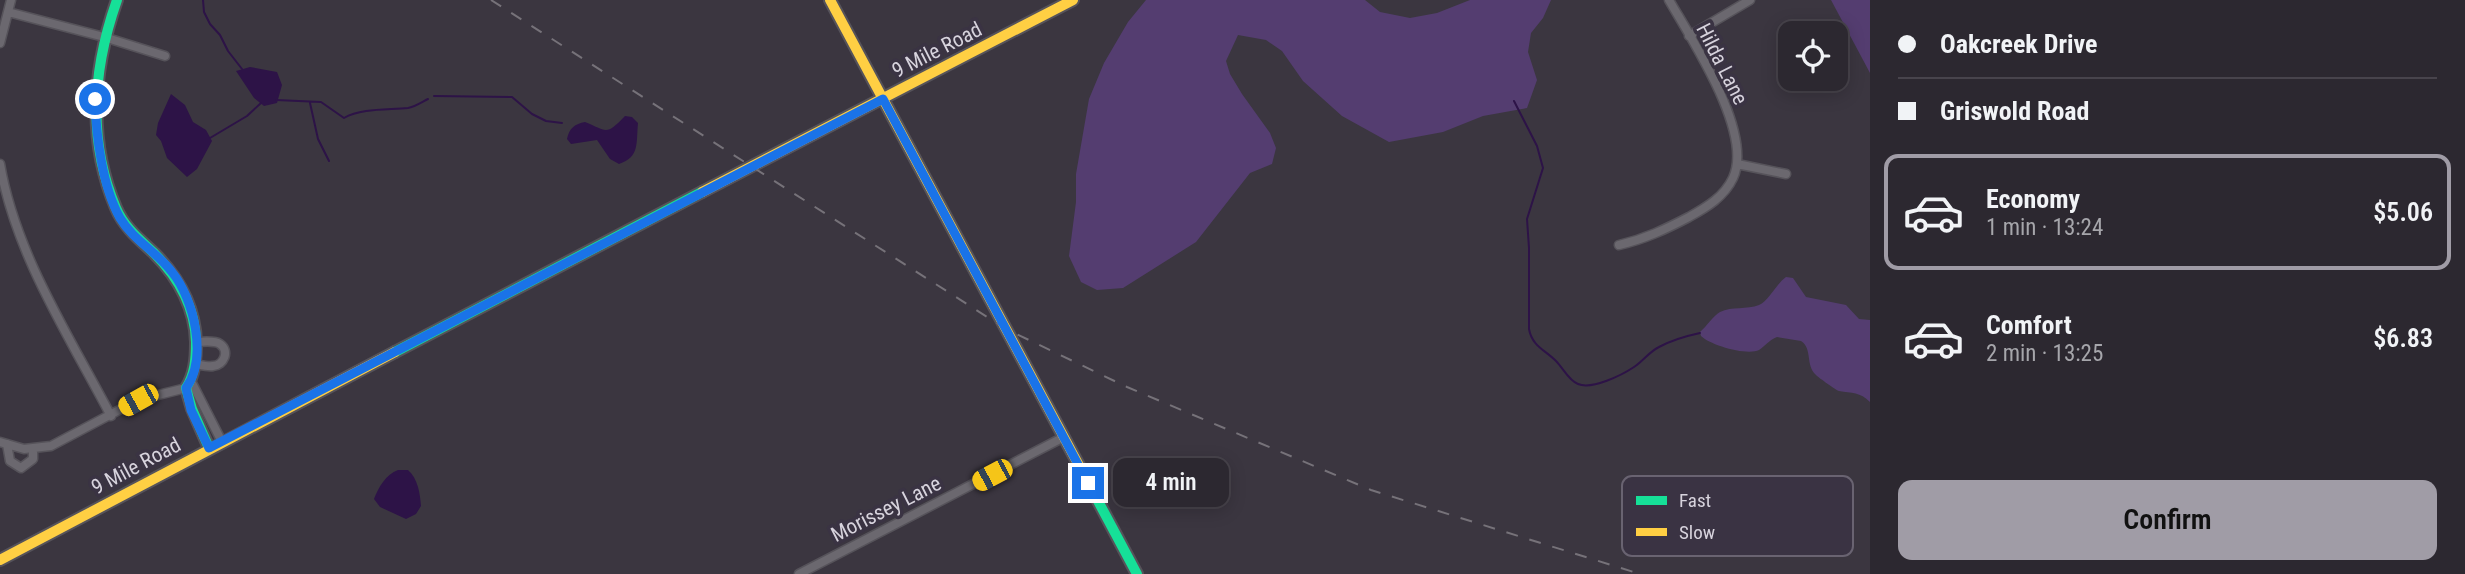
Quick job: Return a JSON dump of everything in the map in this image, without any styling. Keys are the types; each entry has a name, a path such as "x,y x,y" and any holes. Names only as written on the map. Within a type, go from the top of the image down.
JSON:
{"street":[{"path":"0,43 10,0"},
{"path":"117,0 104,37 96,86 95,121 102,161 112,198 126,226 173,272 191,307 196,342 196,363 189,385 191,410 209,448"},
{"path":"830,0 1137,574"},
{"name":"9 Mile Road","path":"0,560 209,448 1073,0"},
{"name":"Hilda Lane","path":"1669,0 1729,112 1736,137 1737,164"},
{"path":"1689,36 1750,0"},
{"path":"8,12 165,55"},
{"path":"0,164 5,188 28,257 111,415"},
{"path":"1619,244 1657,234 1713,203 1733,178 1737,164 1786,174"},
{"path":"196,342 218,343 224,348 225,356 223,361 212,367 196,363"},
{"path":"189,385 222,442"},
{"path":"4,443 23,449 51,446 138,400 189,385"},
{"name":"Morissey Lane","path":"799,574 1064,437"},
{"path":"4,443 10,461 21,468 33,459 33,448"}],"shaded area":[{"path":"1146,0 1365,0 1380,12 1410,18 1437,13 1470,0 1551,0 1543,18 1531,33 1528,52 1537,80 1527,108 1483,116 1443,132 1389,142 1342,116 1303,81 1282,51 1266,40 1238,35 1226,61 1242,94 1270,133 1276,148 1272,164 1250,173 1196,242 1123,288 1097,290 1081,282 1069,256 1076,202 1076,174 1089,99 1104,63 1128,22"},
{"path":"1831,0 1870,0 1870,73 1848,32 1848,21 1842,21"},
{"path":"250,67 277,72 282,85 277,103 264,106 254,98 236,71"},
{"path":"171,94 185,105 193,122 206,130 212,141 197,169 187,177 167,158 156,135 158,123"},
{"path":"625,116 632,117 638,123 637,143 631,157 619,164 610,159 597,140 571,144 567,139 571,129 578,124 585,122 606,130 614,127"},
{"path":"1786,277 1793,278 1806,297 1846,305 1859,319 1870,320 1870,402 1859,395 1837,390 1816,375 1811,367 1807,348 1801,341 1777,337 1759,350 1746,352 1720,346 1701,336 1700,332 1717,314 1729,309 1759,305"},
{"path":"398,470 408,470 416,482 420,496 421,506 416,514 406,519 380,507 374,499 383,482"}],"waterway":[{"path":"203,0 204,12 210,24 242,69"},
{"path":"434,96 512,97 532,114 546,121 562,123"},
{"path":"276,100 321,102 344,118 366,111 411,107 428,99"},
{"path":"1514,101 1537,146 1543,168 1527,219 1529,329 1536,344 1575,382 1591,385 1607,381 1629,370 1664,345 1700,333"},
{"path":"210,138 247,116 261,103"},
{"path":"310,103 318,139 329,161"}],"railway":[{"path":"491,0 1006,329 1127,387 1371,490 1640,574"}],"traffic: fast":[{"path":"117,0 98,78 97,130 101,156 119,215 171,272 189,305 196,348 193,372 186,388 209,448"},
{"path":"395,352 702,192"},
{"path":"1090,486 1137,574"}],"traffic: slow":[{"path":"830,0 1090,486"},
{"path":"702,192 1073,0"},
{"path":"0,560 395,352"}],"route":[{"path":"95,99 97,138 114,206 126,226 173,272 191,307 196,336 196,363 186,388 191,410 209,448 343,381 489,302 883,99 1088,483"}]}
